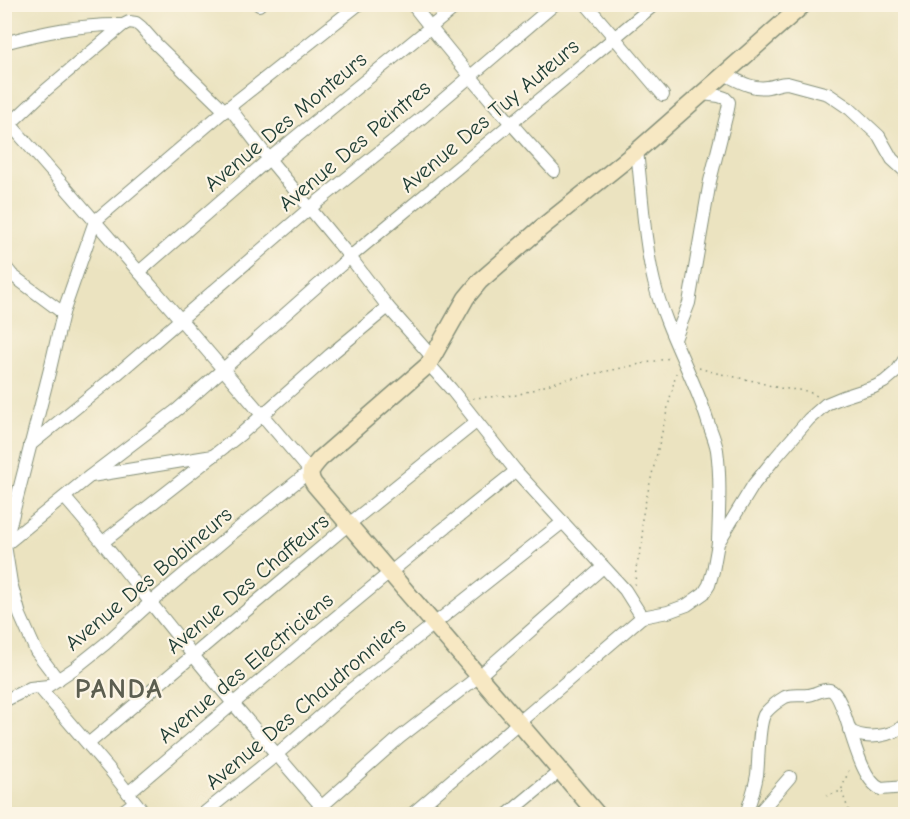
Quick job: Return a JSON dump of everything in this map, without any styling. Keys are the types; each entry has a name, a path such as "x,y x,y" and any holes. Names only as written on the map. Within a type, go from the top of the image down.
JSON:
{"street":[{"path":"58,680 36,651 20,615 10,583 5,545 63,313 95,221 227,109 359,4"},
{"path":"412,4 470,76 554,171"},
{"name":"Avenue Des Monteurs","path":"139,272 268,159 459,4"},
{"name":"Avenue Des Peintres","path":"30,445 109,381 310,208 555,4"},
{"path":"586,4 663,95"},
{"name":"Avenue Des Tuy Auteurs","path":"5,545 178,409 350,257 655,4"},
{"path":"310,471 320,459 430,362 466,298 480,280 638,151 804,4"},
{"path":"597,814 314,484 310,471 263,415 7,120 123,25 129,22 136,23 227,109 350,257 439,375 516,471 625,590 642,617"},
{"path":"4,43 63,28 103,24 123,25"},
{"path":"724,74 756,87 764,88 787,82 828,94 867,123 879,136 892,159 906,172"},
{"path":"675,339 688,303 710,181 729,102 725,98 703,94"},
{"path":"412,814 642,617 668,612 687,605 704,593 709,585 718,543 720,493 717,448 700,398 664,315 654,282 638,151"},
{"path":"7,274 63,313"},
{"path":"103,542 215,455 388,307"},
{"path":"718,543 754,484 809,419 826,404 884,382 897,371 906,357"},
{"name":"Avenue Des Chaffeurs","path":"88,744 349,524 476,422"},
{"path":"90,476 215,455"},
{"name":"Avenue Des Bobineurs","path":"4,701 30,688 48,686 58,680 105,644 234,532 310,471"},
{"name":"Avenue des Electriciens","path":"120,814 132,797 234,703 430,538 516,471"},
{"path":"65,498 321,812 399,738 479,676 603,567"},
{"name":"Avenue Des Chaudronniers","path":"203,814 276,755 348,692 563,522"},
{"path":"39,687 145,814"},
{"path":"746,814 756,776 764,716 786,697 808,696 825,690 832,690 836,694 861,762 868,777 877,788 906,787"},
{"path":"849,730 856,735 872,737 896,731 906,724"},
{"path":"508,814 560,771"},
{"path":"758,814 790,777"}],"path":[{"path":"460,400 517,395 559,381 662,358 681,358 716,373 779,388 807,391 817,395 826,404"},
{"path":"634,604 634,579 643,541 642,519 681,358"},
{"path":"850,814 841,791 849,768 861,762"},
{"path":"826,796 841,791"}],"district":[{"name":"PANDA","path":"119,688"}]}
